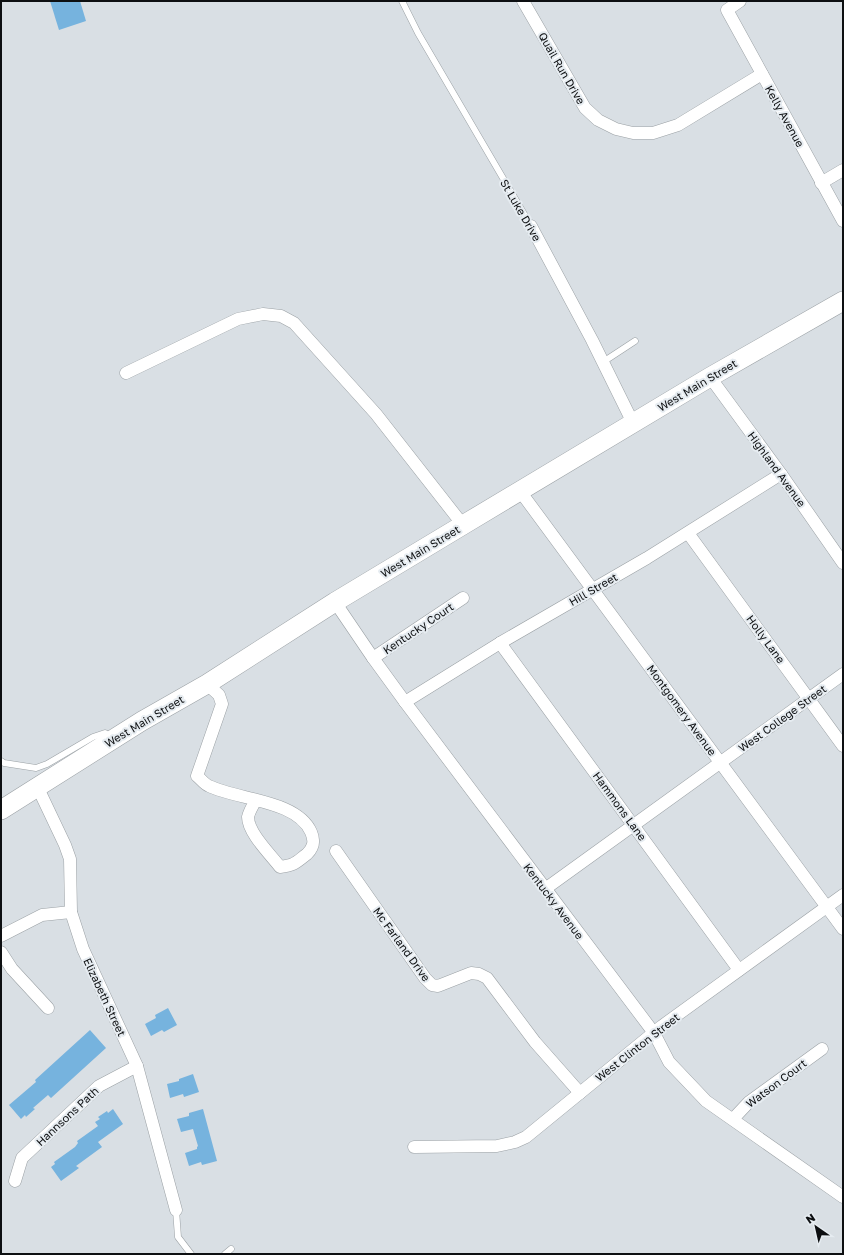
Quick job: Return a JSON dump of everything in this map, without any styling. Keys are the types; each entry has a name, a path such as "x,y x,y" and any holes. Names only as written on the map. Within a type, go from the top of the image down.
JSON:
{"main road":[{"name":"West Main Street","path":"1,810 142,721 208,684 335,602 710,377 843,301"}],"street":[{"name":"Quail Run Drive","path":"523,1 585,108 598,120 616,129 633,133 653,133 678,124 762,74"},
{"name":"Kelly Avenue","path":"740,1 727,10 843,221"},
{"path":"822,183 843,170"},
{"name":"St Luke Drive","path":"531,226 603,362 633,423"},
{"path":"126,373 238,319 263,314 281,316 294,323 376,414 463,525"},
{"name":"Highland Avenue","path":"710,377 781,474 843,563"},
{"name":"Hill Street","path":"405,702 500,643 647,558 781,474"},
{"name":"Montgomery Avenue","path":"520,491 843,929"},
{"name":"Holly Lane","path":"688,533 843,746"},
{"name":"Kentucky Court","path":"373,658 464,598"},
{"name":"Kentucky Avenue","path":"335,602 405,702 654,1034 669,1062 706,1101 843,1197"},
{"name":"Hammons Lane","path":"500,643 739,970"},
{"name":"West College Street","path":"545,889 843,674"},
{"path":"208,684 219,695 222,704 197,776 207,786 256,800 287,809 301,817 309,828 314,839 312,849 292,865 280,867 263,847 249,826 248,816 256,800"},
{"name":"Elizabeth Street","path":"38,786 70,859 71,912 83,949 137,1066 176,1210"},
{"name":"Mc Farland Drive","path":"336,851 425,978 432,985 438,986 470,973 479,974 487,978 534,1042 580,1092"},
{"name":"West Clinton Street","path":"414,1146 497,1146 515,1142 526,1137 662,1026 843,895"},
{"path":"1,936 42,915 71,912"},
{"path":"1,952 12,969 48,1008"},
{"name":"Watson Court","path":"733,1119 749,1102 822,1049"},
{"name":"Hannsons Path","path":"14,1181 22,1158 38,1143 99,1086 137,1066"}],"lane":[{"name":"St Luke Drive","path":"402,1 418,33 531,226"},
{"path":"603,362 635,341"},
{"path":"1,761 4,763 36,768 47,764 93,737 105,733 113,739"},
{"path":"176,1210 178,1237 191,1254"},
{"path":"225,1254 231,1249"}],"building":[{"path":"50,1 80,1 86,21 59,30"},
{"path":"168,1008 177,1025 164,1032 162,1030 151,1036 145,1024 156,1018 155,1015"},
{"path":"90,1030 106,1048 51,1098 48,1095 33,1108 35,1109 26,1117 25,1115 21,1119 9,1105 36,1082 35,1080"},
{"path":"193,1074 199,1092 184,1097 183,1094 170,1098 167,1084 179,1081 179,1079"},
{"path":"113,1109 123,1124 98,1142 102,1147 76,1166 79,1168 61,1181 51,1167 55,1164 54,1162 75,1147 78,1143 77,1141 98,1126 95,1122 100,1119 98,1117"},
{"path":"203,1109 217,1161 202,1165 201,1162 189,1166 185,1153 197,1149 198,1146 193,1129 181,1132 177,1119 189,1116 189,1113"}]}
